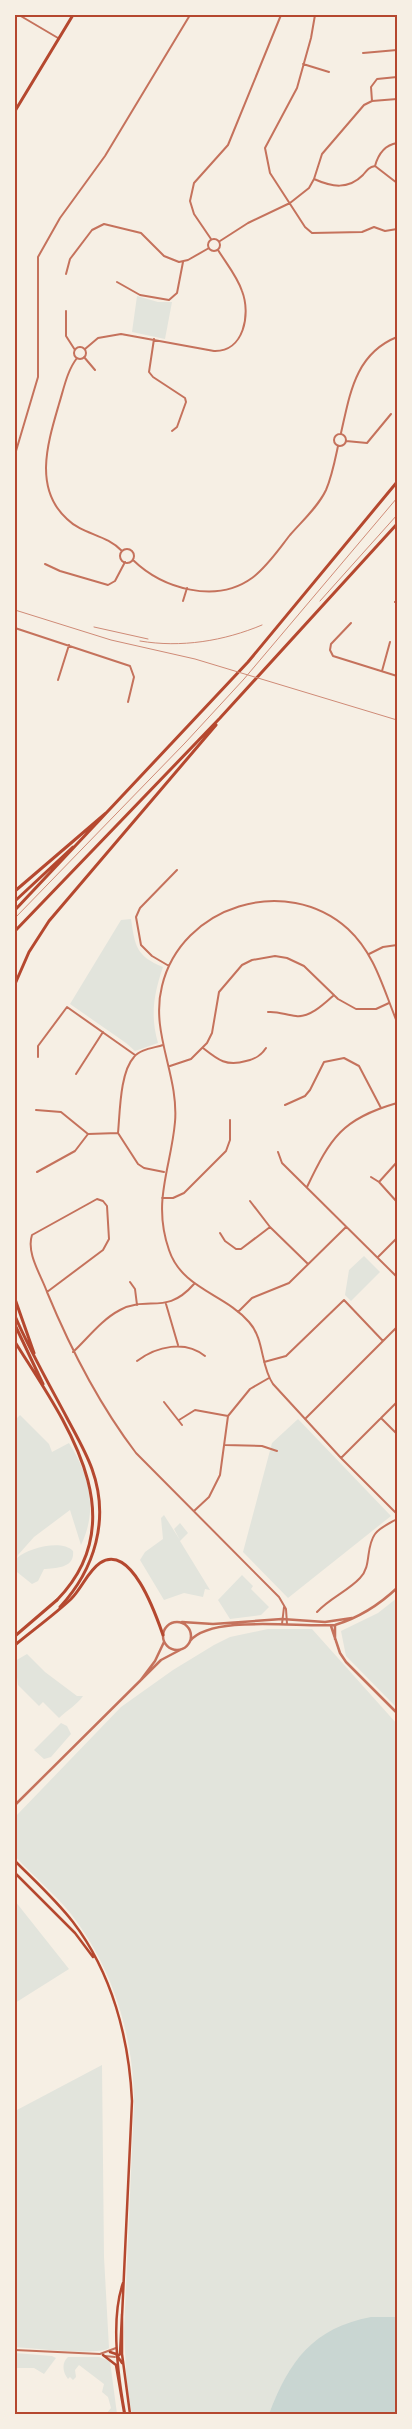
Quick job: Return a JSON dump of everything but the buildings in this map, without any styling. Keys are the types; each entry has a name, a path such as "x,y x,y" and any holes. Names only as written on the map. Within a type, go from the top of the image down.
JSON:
{"main road":[{"path":"15,111 73,15"},
{"path":"15,910 236,676 397,482"},
{"path":"15,931 254,682 397,524"},
{"path":"15,984 29,952 49,922 238,698"},
{"path":"15,891 115,806"},
{"path":"15,901 102,820"},
{"path":"15,1299 26,1335 46,1377"},
{"path":"15,1316 91,1465 100,1505 98,1534 92,1556 79,1582 60,1607"},
{"path":"15,1325 85,1468 92,1489 94,1511 91,1538 85,1559 71,1583 57,1600 15,1636"},
{"path":"15,1342 52,1402"},
{"path":"15,1645 74,1595 98,1565 105,1560 118,1560 129,1567 154,1608 163,1635"},
{"path":"15,1861 72,1922 91,1950 119,2017 130,2071 132,2102 122,2314 125,2379"},
{"path":"15,1872 75,1933 97,1963"},
{"path":"123,2282 118,2316 116,2357 125,2414"},
{"path":"116,2357 120,2354 120,2318 122,2314"},
{"path":"110,2352 122,2363 130,2414"},
{"path":"102,2355 116,2365 122,2407 125,2414"}],"street":[{"path":"19,15 59,39"},
{"path":"15,477 16,451 38,377 38,257 60,218 105,156 190,15"},
{"path":"211,239 194,214 190,200 194,183 228,145 281,15"},
{"path":"315,15 311,38 297,88 265,148 268,167 305,227 312,233 362,232 374,227 381,230 397,229"},
{"path":"363,53 397,50"},
{"path":"303,64 329,72"},
{"path":"372,101 371,87 377,79 397,77"},
{"path":"220,241 252,221 290,203 309,188 322,154 360,110 372,101 397,99"},
{"path":"376,166 378,156 388,146 397,143"},
{"path":"314,179 335,186 350,185 369,167 376,166 397,183"},
{"path":"66,274 70,260 92,230 104,224 141,233 167,258 183,262 209,248"},
{"path":"211,239 216,238 220,241"},
{"path":"209,248 208,243 211,239"},
{"path":"218,250 220,241"},
{"path":"209,248 213,251 218,250"},
{"path":"84,358 85,349 98,338 115,334 220,351 230,348 238,341 245,309 244,298 239,285 218,250"},
{"path":"117,282 140,295 169,300 177,293 183,262"},
{"path":"66,311 66,336 75,350 77,358 69,372 46,449 45,465 49,493 61,513 73,525 108,540 122,552 121,556 125,562"},
{"path":"341,434 353,382 359,369 375,350 397,337"},
{"path":"154,339 149,372 153,377 185,398 186,402 177,428 172,431"},
{"path":"75,350 80,347 85,349"},
{"path":"77,358 84,358 95,370"},
{"path":"346,441 367,443 391,414"},
{"path":"133,560 156,577 204,592 226,590 242,584 260,571 323,496 338,446 333,438 336,434 341,434 345,436 346,441"},
{"path":"338,446 343,445 346,441"},
{"path":"122,552 127,549 132,551 134,555 133,560"},
{"path":"45,564 60,571 108,585 115,581 125,562 133,560"},
{"path":"183,601 187,588"},
{"path":"351,624 331,644 331,653 336,657 397,676"},
{"path":"15,628 130,666 134,677 128,702"},
{"path":"382,671 390,642"},
{"path":"58,680 69,645"},
{"path":"169,966 152,956 141,945 136,917 140,908 176,870"},
{"path":"397,1022 369,954 348,929 326,913 294,903 263,901 233,907 206,921 187,938 169,966 162,985 158,1009 163,1045 170,1066 175,1095 175,1122 162,1198 163,1223 168,1250 177,1267 194,1284 238,1312 249,1322 258,1334 269,1378 341,1458 397,1514"},
{"path":"369,954 382,947 397,945"},
{"path":"170,1066 191,1058 203,1048 212,1034 216,1001 222,985 242,965 252,960 275,956 287,958 304,966 334,994 356,1009 376,1009 389,1003"},
{"path":"268,1012 298,1017 321,1007 334,994"},
{"path":"38,1057 38,1046 68,1007 135,1055"},
{"path":"76,1074 103,1032"},
{"path":"163,1045 135,1055 125,1074 118,1133 138,1164 144,1168 165,1172"},
{"path":"203,1048 217,1059 230,1064 253,1059 266,1048"},
{"path":"285,1105 305,1096 324,1062 344,1058 359,1066 381,1108"},
{"path":"307,1187 332,1140 352,1121 397,1103"},
{"path":"36,1110 61,1112 88,1134 118,1133"},
{"path":"162,1198 173,1198 184,1193 226,1151 230,1140 230,1120"},
{"path":"37,1172 75,1152 88,1134"},
{"path":"278,1152 282,1163 397,1277"},
{"path":"379,1182 397,1162"},
{"path":"371,1177 379,1182 397,1202"},
{"path":"47,1292 103,1250 110,1238 107,1206 103,1201 97,1199 32,1235 30,1239 35,1265 72,1353 116,1427 136,1453 275,1592 284,1607 287,1624"},
{"path":"250,1201 270,1227 308,1264"},
{"path":"238,1312 252,1298 289,1283 346,1226"},
{"path":"220,1233 225,1241 236,1249 242,1249 270,1227"},
{"path":"378,1257 397,1238"},
{"path":"130,1282 135,1289 137,1305"},
{"path":"72,1353 102,1323 120,1310 137,1305 166,1304 184,1296 194,1284"},
{"path":"264,1362 286,1356 344,1300 383,1341"},
{"path":"166,1304 178,1345"},
{"path":"305,1419 397,1327"},
{"path":"137,1361 145,1356 178,1345 197,1350 205,1356"},
{"path":"194,1512 209,1497 220,1475 228,1416 250,1390 269,1378"},
{"path":"164,1402 182,1425"},
{"path":"341,1458 397,1402"},
{"path":"179,1420 195,1410 228,1416"},
{"path":"381,1418 397,1434"},
{"path":"225,1445 262,1446 277,1451"},
{"path":"318,1612 326,1602 360,1578 367,1569 369,1544 375,1533 397,1519"},
{"path":"15,1805 164,1658 186,1647 190,1640 198,1633 208,1629 247,1624 331,1626 348,1621 379,1604 397,1588"},
{"path":"282,1624 284,1607"},
{"path":"180,1650 169,1648 164,1642 165,1628 171,1623 214,1624 282,1619 314,1622 352,1618"},
{"path":"335,1620 336,1639"},
{"path":"331,1621 331,1626 346,1662 397,1713"},
{"path":"182,1622 190,1630 190,1640"},
{"path":"138,1684 155,1661 164,1642"},
{"path":"102,2355 110,2352 117,2344"},
{"path":"15,2350 116,2357"}],"shaded area":[{"path":"137,296 158,302 172,302 165,339 132,332"},
{"path":"131,919 138,949 147,959 163,967 154,1005 154,1023 158,1043 135,1051 70,1004 121,920"},
{"path":"364,1256 380,1272 351,1301 345,1295 349,1270"},
{"path":"20,1415 49,1444 52,1452 69,1443 87,1481 90,1506 86,1532 81,1545 70,1510 34,1537 18,1555 17,1558 37,1548 53,1545 68,1547 73,1551 73,1557 68,1564 44,1569 38,1581 32,1584 17,1572 15,1567 15,1420"},
{"path":"298,1419 391,1516 288,1598 243,1552 272,1443"},
{"path":"164,1515 180,1540 174,1529 180,1523 188,1533 180,1541 210,1590 205,1589 203,1597 184,1593 164,1600 140,1560 145,1552 163,1539 161,1518"},
{"path":"242,1575 253,1586 251,1589 269,1607 261,1615 230,1619 218,1600"},
{"path":"397,1598 397,1708 346,1656 341,1631 378,1613"},
{"path":"268,1629 312,1629 397,1724 397,2414 132,2414 127,2389 124,2332 134,2104 130,2054 118,2004 99,1957 71,1914 15,1856 15,1817 121,1707 173,1670 214,1645 230,1637"},
{"path":"27,1654 45,1672 77,1696 83,1696 59,1718 43,1702 39,1706 18,1685 15,1661"},
{"path":"61,1723 67,1726 71,1734 51,1757 44,1759 34,1750"},
{"path":"15,1901 69,1969 15,2003"},
{"path":"102,2065 104,2257 109,2348 79,2351 15,2347 15,2111"},
{"path":"371,2317 397,2317 397,2414 269,2414 285,2378 306,2350 333,2329"},
{"path":"15,2353 52,2356 56,2358 44,2374 34,2368 15,2368"},
{"path":"68,2357 99,2357 110,2361 117,2414 106,2414 111,2408 108,2397 102,2392 104,2384 79,2365 75,2370 76,2377 73,2380 70,2377 68,2379 65,2374 64,2362"}],"railway":[{"path":"15,918 185,743 244,679 397,498"},
{"path":"320,601 397,515"},
{"path":"15,610 111,640 195,659 397,720"},
{"path":"140,641 171,644 202,642 248,631 262,625"},
{"path":"94,627 148,639"}]}
